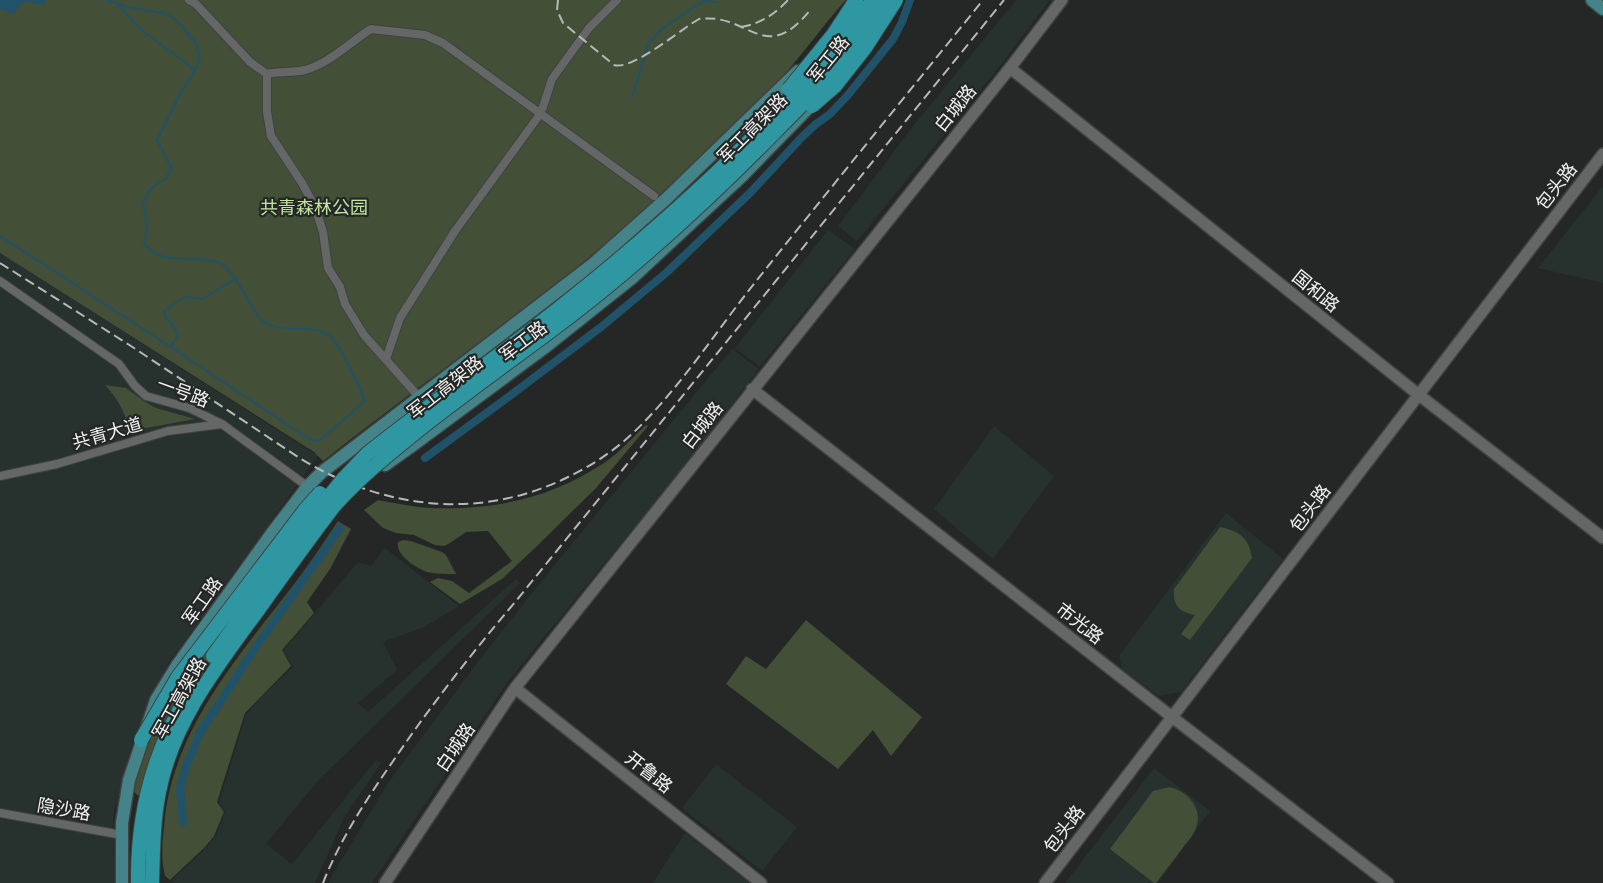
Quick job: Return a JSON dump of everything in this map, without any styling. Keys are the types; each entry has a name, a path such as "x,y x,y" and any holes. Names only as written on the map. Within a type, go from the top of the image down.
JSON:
{"highway":[{"path":"758,132 804,70 833,35 856,0"},
{"name":"军工高架路","path":"147,882 141,829 146,793 160,749 182,704 228,634 338,484 367,454 531,331 692,196 758,132 829,58 872,0"},
{"name":"军工高架路","path":"147,882 158,792 174,741 190,708 221,661 334,506 370,469 636,264 746,161 826,80 853,47 884,0"},
{"path":"746,161 782,134 835,86 865,48 894,0"},
{"path":"141,740 178,677 305,510 340,474 367,454"}],"main road":[{"name":"军工路","path":"122,882 122,835 129,780 156,700 178,664 308,486 322,472 594,264 666,199 830,39 861,0"},
{"name":"军工路","path":"147,882 149,821 153,801 164,769 194,710 285,576 343,500 384,465 536,354 632,278 737,181 826,91 876,27 894,0"},
{"path":"1592,0 1603,9"},
{"path":"127,792 130,797 140,803 153,801"},
{"path":"122,835 129,837 139,846 143,855 147,882"}],"street":[{"path":"189,0 196,4 250,62 267,74"},
{"path":"386,359 400,318 455,231 544,107 552,79 589,28 618,0"},
{"name":"白城路","path":"385,883 515,688 624,554 752,389 1010,68 1062,0"},
{"path":"267,74 278,71 305,70 325,60 371,29 424,35 443,43 654,196"},
{"name":"国和路","path":"1010,68 1419,395 1603,538"},
{"path":"267,74 267,112 271,136 315,206 322,232 328,268 340,287 345,304 364,335 419,397"},
{"name":"包头路","path":"1045,883 1603,154"},
{"name":"一号路","path":"0,281 119,364 134,386 146,396 188,408 222,424 308,486 335,510"},
{"name":"市光路","path":"752,389 1388,883"},
{"name":"共青大道","path":"0,476 57,464 168,431 222,424"},
{"name":"开鲁路","path":"515,688 761,883"},
{"name":"隐沙路","path":"0,813 122,835"},
{"path":"122,882 147,882"}],"shaded area":[{"path":"1016,0 1050,0 1004,61 857,241 838,226 910,130"},
{"path":"1603,186 1603,283 1538,268"},
{"path":"828,230 855,249 760,367 735,348"},
{"path":"0,253 318,456 168,664 134,737 113,817 114,883 0,883"},
{"path":"732,349 759,369 700,446 507,683 372,883 329,883 388,783 480,659"},
{"path":"994,426 1054,476 993,559 934,509"},
{"path":"1226,513 1283,559 1181,692 1159,696 1122,669 1119,656"},
{"path":"385,548 459,606 424,627 383,642 397,670 358,703 368,712 516,579 520,583 316,783 266,844 292,864 376,760 381,763 345,816 315,883 174,883 171,881 216,836 225,812 219,802 246,715 261,697 293,667 283,651 358,562 371,566"},
{"path":"716,764 797,827 762,871 682,808"},
{"path":"1154,768 1210,811 1158,883 1065,883"},
{"path":"685,833 749,883 653,883"}],"green space":[{"name":"共青森林公园","path":"0,0 846,0 763,97 718,144 670,189 573,270 323,461 314,452 0,253"},
{"path":"105,385 126,388 156,408 195,419 130,431 120,406 114,395"},
{"path":"646,425 648,426 596,488 536,547 502,579 460,604 430,582 438,578 452,581 469,593 512,561 488,531 466,532 444,546 435,545 414,535 396,533 383,528 364,510 378,500 430,508 454,508 499,504 542,494 563,486 604,463"},
{"path":"338,521 351,529 330,569 307,602 314,613 282,650 291,666 245,713 217,802 224,812 214,836 170,880 165,876 162,852 169,792 179,759 193,727 230,667 301,575"},
{"path":"1220,527 1242,536 1249,545 1252,558 1190,640 1181,634 1195,615 1184,612 1178,606 1174,599 1174,589"},
{"path":"276,537 256,599 185,702 141,796 137,795 133,790 135,783 148,740 165,698"},
{"path":"403,540 442,552 446,555 456,574 427,572 412,564 403,556 398,547 398,542"},
{"path":"806,620 922,717 891,756 873,730 838,769 726,684 746,656 766,669"},
{"path":"1169,787 1176,789 1193,802 1198,815 1198,823 1192,836 1156,883 1154,883 1110,849 1153,791"}],"water":[{"path":"0,0 45,0 44,5 25,1 14,14 0,9"}],"waterway":[{"path":"107,0 128,7 167,14 177,21 196,43 200,59 157,140 172,169 165,179 151,188 143,202 147,229 144,243 151,251 169,258 218,262 230,271 236,279 256,313 268,324 276,327 311,329 327,334 332,338 348,364 364,400 362,404 319,441 309,439 171,347 178,335 164,311 185,297 203,299 235,279"},
{"path":"425,458 601,327 666,273 751,192 802,137 830,114 848,95 893,39 910,0"},
{"path":"632,97 649,42 662,29 703,1 717,2"},
{"path":"117,4 143,31 195,70"},
{"path":"0,236 171,347"},
{"path":"183,822 180,788 186,767 200,733 256,647 340,528"}],"railway":[{"path":"558,0 557,10 563,23 614,65 622,65 644,56 699,19 717,19 756,34 768,36 781,34 795,26 811,9"},
{"path":"741,27 767,18 788,0"},
{"path":"0,263 131,346 301,459 333,476 365,489 398,498 432,503 466,504 500,500 534,491 568,477 602,458 626,440 667,397 757,280 983,0"},
{"path":"323,883 344,838 361,809 404,745 450,682 1004,0"}]}
